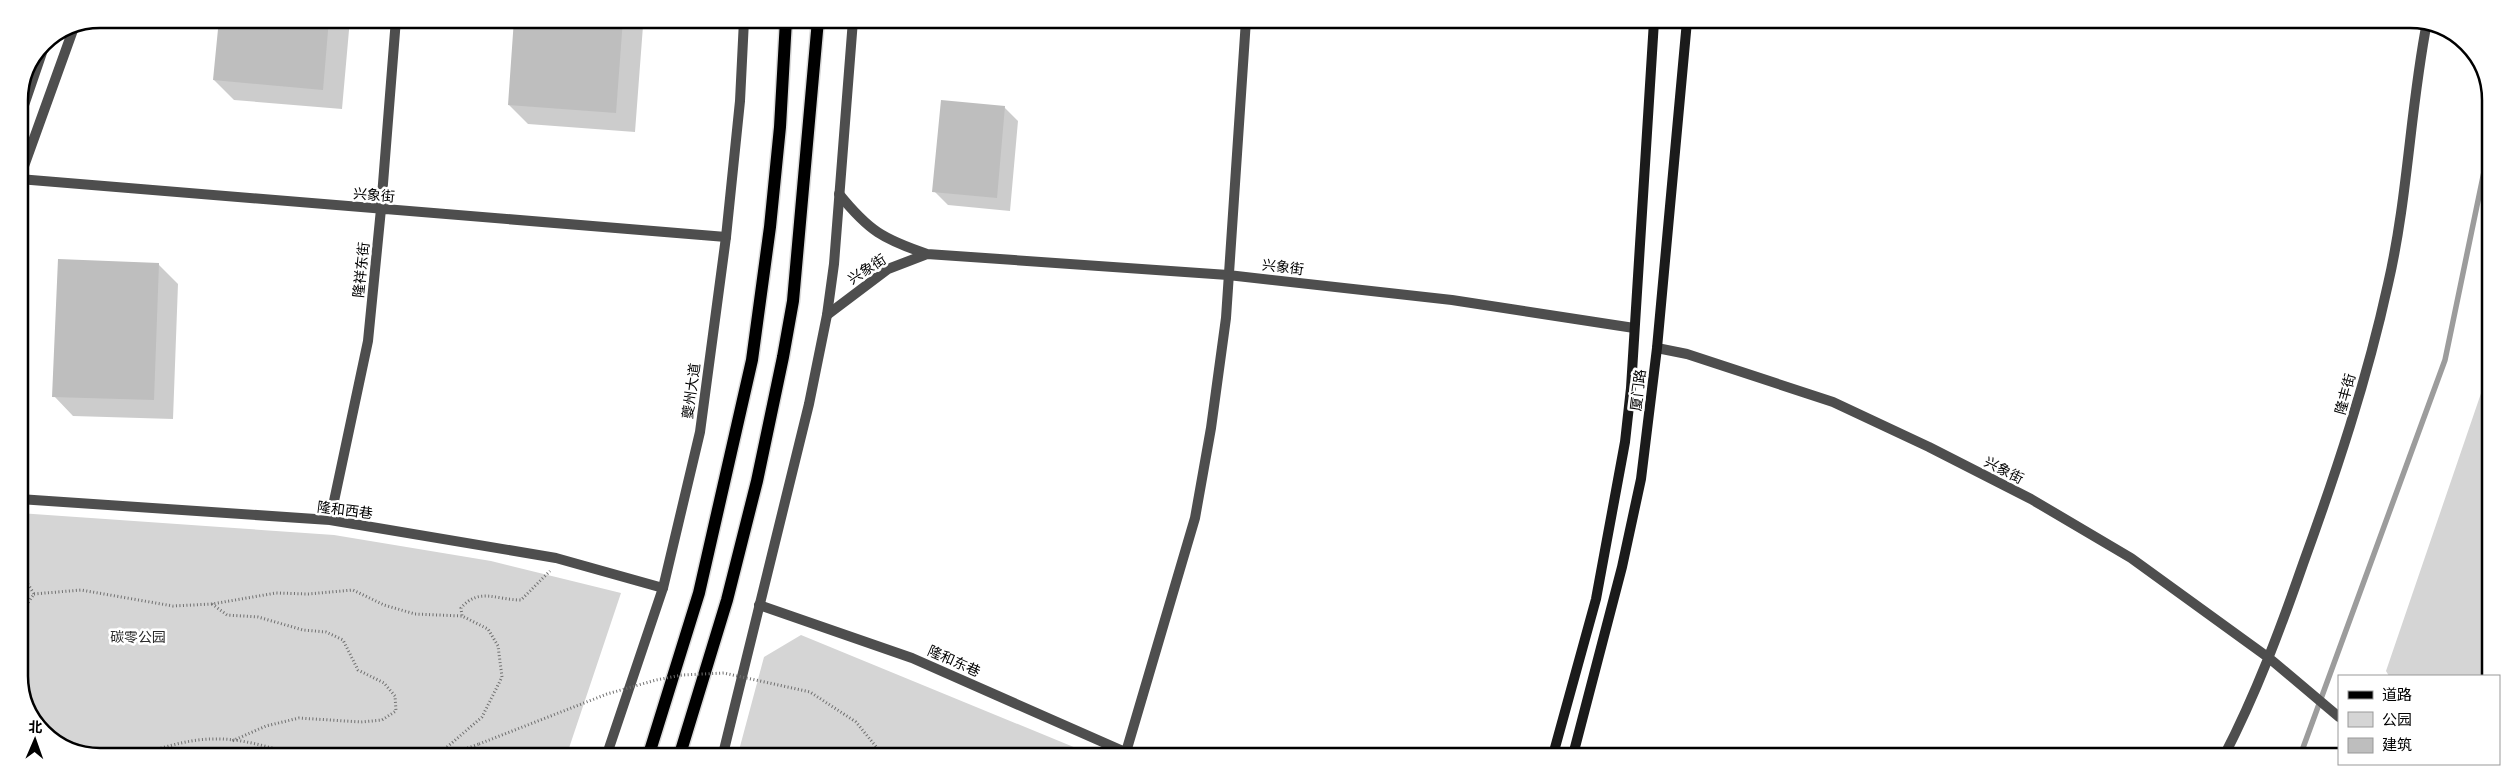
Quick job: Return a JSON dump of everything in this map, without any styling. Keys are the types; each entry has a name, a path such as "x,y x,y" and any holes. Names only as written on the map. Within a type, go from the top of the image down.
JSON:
{"main road":[{"path":"651,748 699,593 752,360 774,187 785,27"},
{"path":"682,748 727,600 757,481 783,357 794,291 817,27"},
{"name":"厦门路","path":"1555,748 1598,589 1625,442 1631,388 1654,27"},
{"name":"厦门路","path":"1574,748 1622,567 1641,479 1657,348 1686,27"}],"street":[{"name":"隆祥东街","path":"330,520 368,341 395,27"},
{"name":"夔州大道","path":"609,748 663,588 700,432 726,237 740,101 744,27"},
{"path":"724,748 809,404 827,315 834,264 852,27"},
{"path":"1130,748 1195,518 1226,318 1246,27"},
{"name":"隆丰街","path":"2228,748 2248,710 2269,658 2344,448 2388,284 2404,192 2426,29"},
{"path":"27,157 72,33"},
{"path":"28,94 40,60"},
{"name":"兴象街","path":"27,180 726,237"},
{"name":"兴象街","path":"839,194 860,220 882,236 927,254 1228,275 1452,300 1634,328"},
{"name":"兴象街","path":"827,315 888,269 927,254"},
{"name":"兴象街","path":"1657,348 1687,354 1833,402 1929,447 2031,499 2131,558 2269,658 2338,716"},
{"name":"隆和西巷","path":"28,500 330,520 556,558 663,588"},
{"name":"隆和东巷","path":"759,605 912,658 1118,748"}],"path":[{"path":"462,616 461,608 468,599 481,594 503,600 521,600 550,571"},
{"path":"28,584 34,594"},
{"path":"34,594 81,590 173,606 212,604 276,593 308,594 353,590 384,605 415,614 462,616 488,629 498,646 502,677 482,717 447,748"},
{"path":"28,605 34,594"},
{"path":"212,604 226,615 258,617 304,630 326,632 343,640 358,670 384,683 395,696 396,711 382,720 361,722 298,718 266,726 232,741"},
{"path":"467,748 607,694 656,680 724,673 810,692 856,722 877,748"},
{"path":"163,748 212,738 265,748"}],"green space":[{"path":"2482,390 2482,675 2388,675 2386,671"},
{"name":"碳零公园","path":"28,514 334,535 491,561 621,593 569,748 100,748 81,745 60,736 60,715 40,715 31,699 28,680"},
{"path":"801,635 1076,748 740,748 764,657"}],"building":[{"path":"218,27 328,27 323,90 213,80"},
{"path":"513,27 622,27 616,113 508,105"},
{"path":"941,100 1005,106 997,198 932,192"},
{"path":"58,259 159,263 154,400 52,397"}],"waterway":[{"path":"2303,748 2445,360 2482,181"}]}
